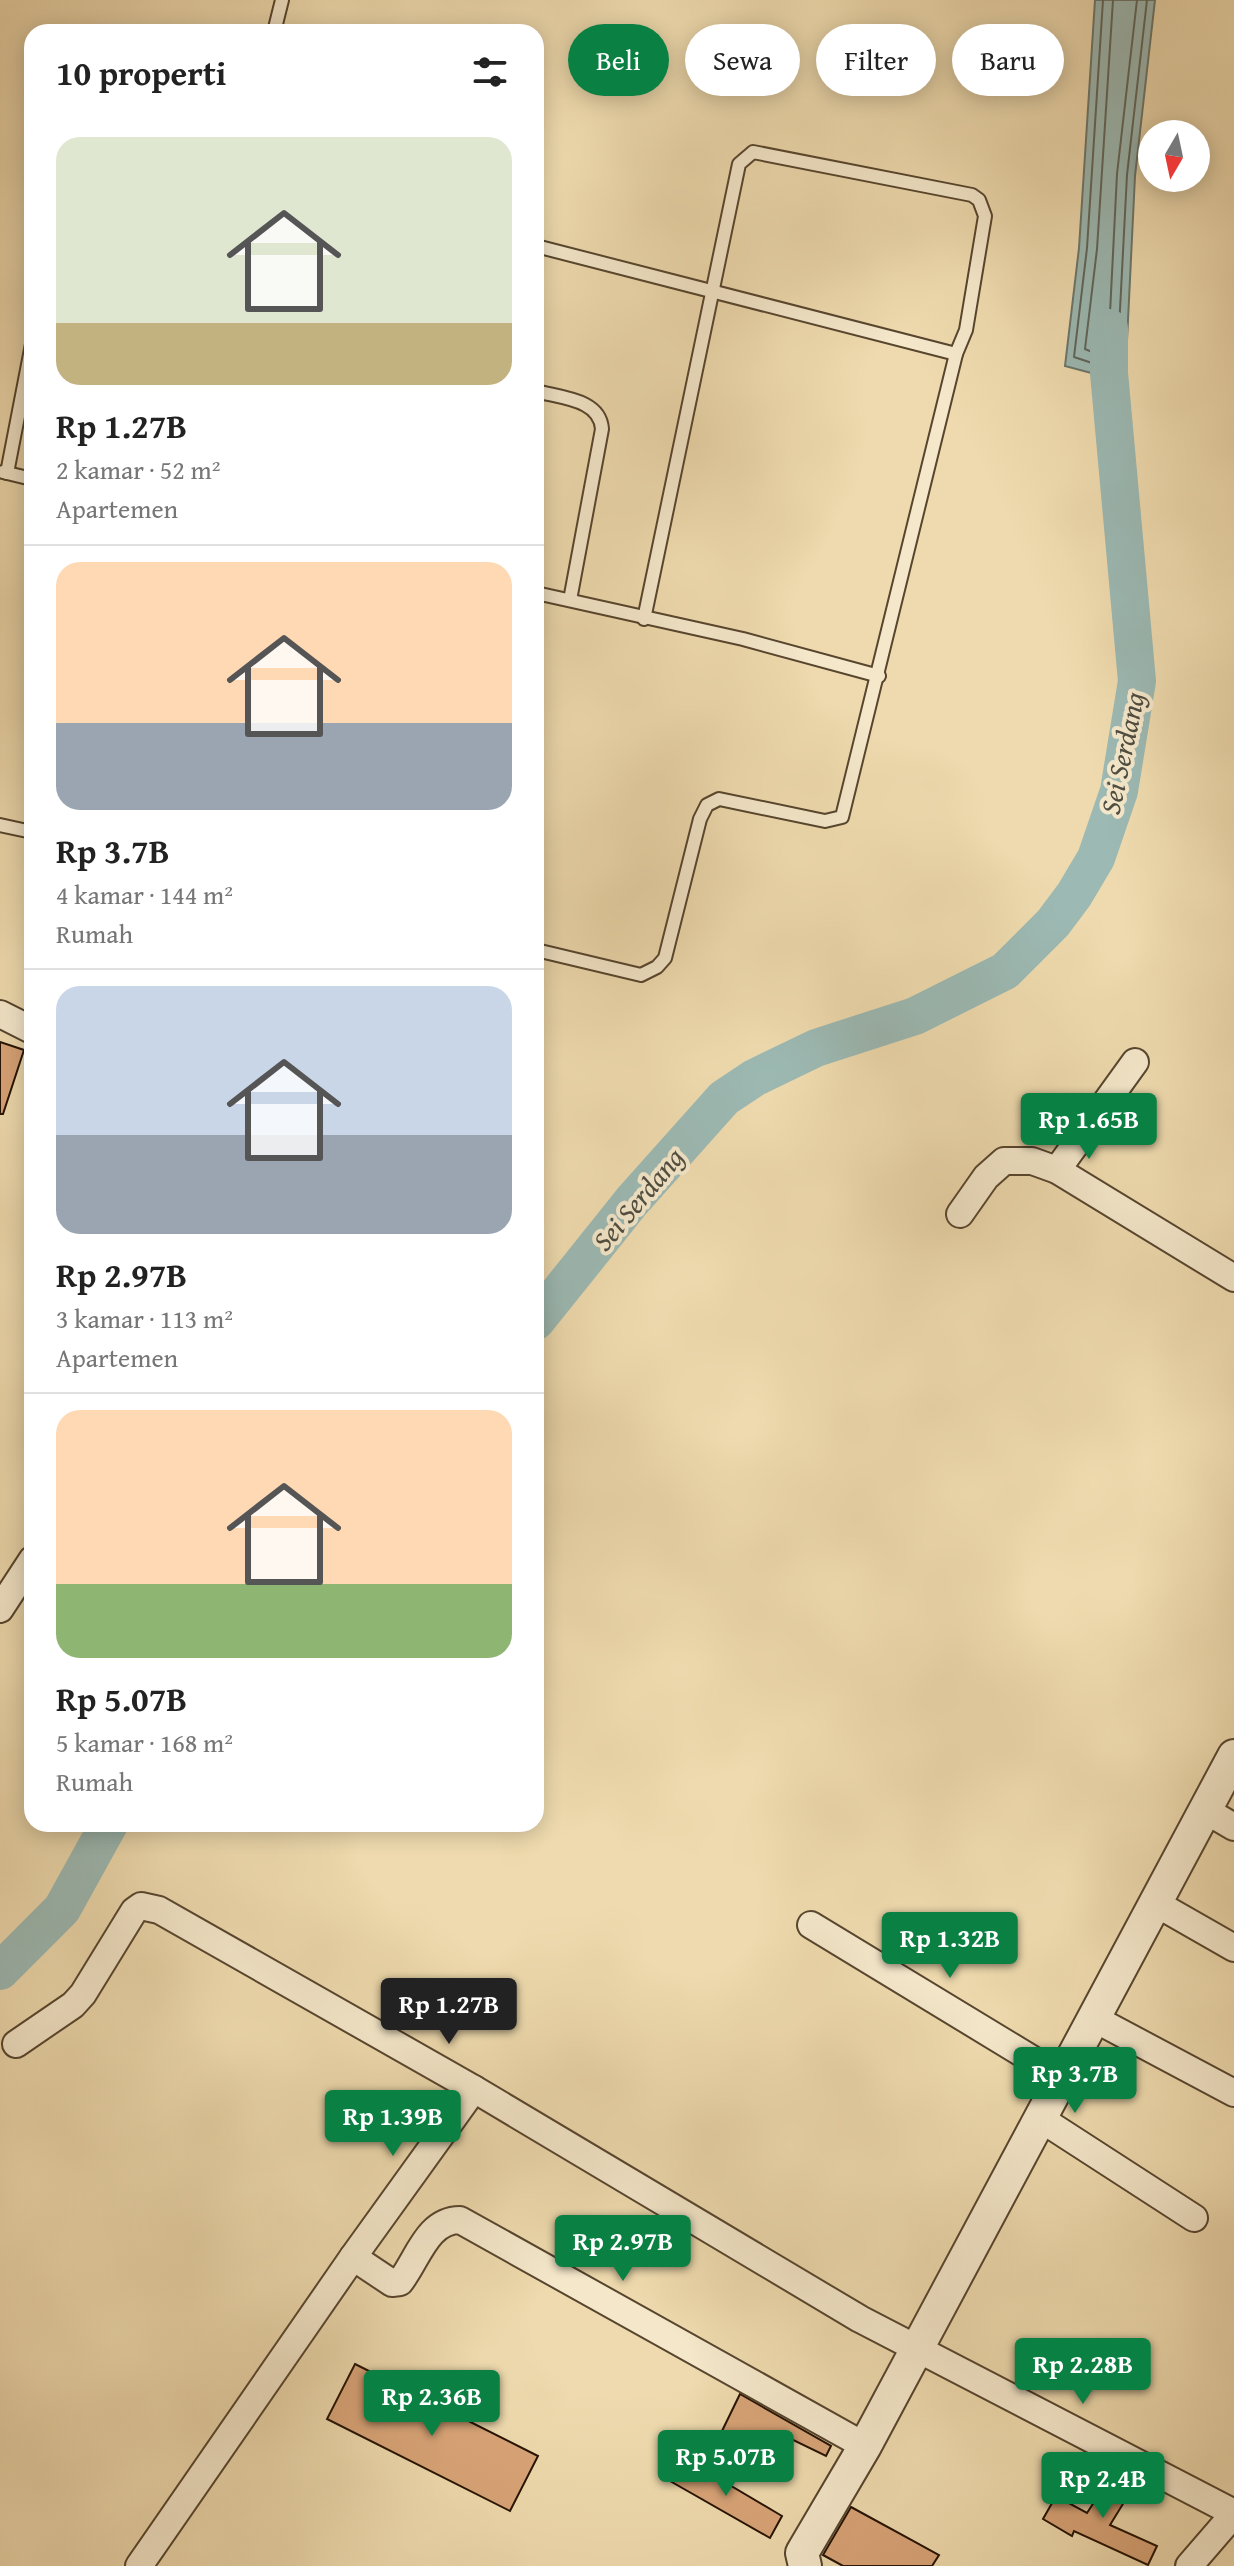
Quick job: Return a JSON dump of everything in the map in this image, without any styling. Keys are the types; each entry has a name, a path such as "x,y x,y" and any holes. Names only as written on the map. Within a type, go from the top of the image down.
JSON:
{"street":[{"path":"0,1014 24,1026"},
{"path":"1057,1170 1135,1062"},
{"path":"960,1214 986,1177 1004,1161 1032,1161 1057,1170 1234,1278"},
{"path":"0,1609 24,1572"},
{"path":"805,2566 802,2553 865,2446 1234,1756"},
{"path":"1205,1810 1234,1827"},
{"path":"1157,1904 1234,1948"},
{"path":"16,2044 73,2005 134,1911 148,1907 474,2089 917,2350 1233,2514 1189,2566"},
{"path":"811,1925 1063,2078"},
{"path":"1095,2019 1234,2093"},
{"path":"139,2566 357,2260 474,2089"},
{"path":"1041,2119 1194,2218"},
{"path":"357,2260 392,2283 402,2279 436,2227 448,2220 460,2220 865,2446"}],"lane":[{"path":"276,24 282,0"},
{"path":"544,952 641,975 657,967 665,958 707,805 719,799 825,821 842,817 956,354 966,330 985,216 979,200 972,195 748,153 739,164 644,619"},
{"path":"544,248 956,354"},
{"path":"24,381 4,472 24,477"},
{"path":"544,393 591,406 601,417 602,429 570,600"},
{"path":"544,595 743,639 879,676"},
{"path":"0,825 24,830"}],"water":[{"path":"1095,0 1155,0 1141,120 1138,120 1125,382 1065,366 1079,248"}],"building":[{"path":"0,1042 24,1050 3,1114 0,1114"},
{"path":"355,2364 538,2456 510,2511 327,2419"},
{"path":"740,2394 831,2446 826,2456 781,2434 771,2455 721,2433"},
{"path":"684,2458 782,2516 770,2538 670,2481"},
{"path":"1115,2470 1137,2481 1110,2525 1157,2546 1148,2565 1074,2531 1072,2536 1043,2519 1056,2496 1087,2513"},
{"path":"851,2507 939,2555 932,2566 843,2566 823,2555"}],"waterway":[{"name":"Sei Serdang","path":"544,1311 632,1201 724,1098 754,1078 816,1048 915,1016 1005,971 1053,923 1096,858 1119,791 1137,681 1109,373 1109,328"},
{"name":"Sei Serdang","path":"0,1971 62,1909 105,1832"}]}
